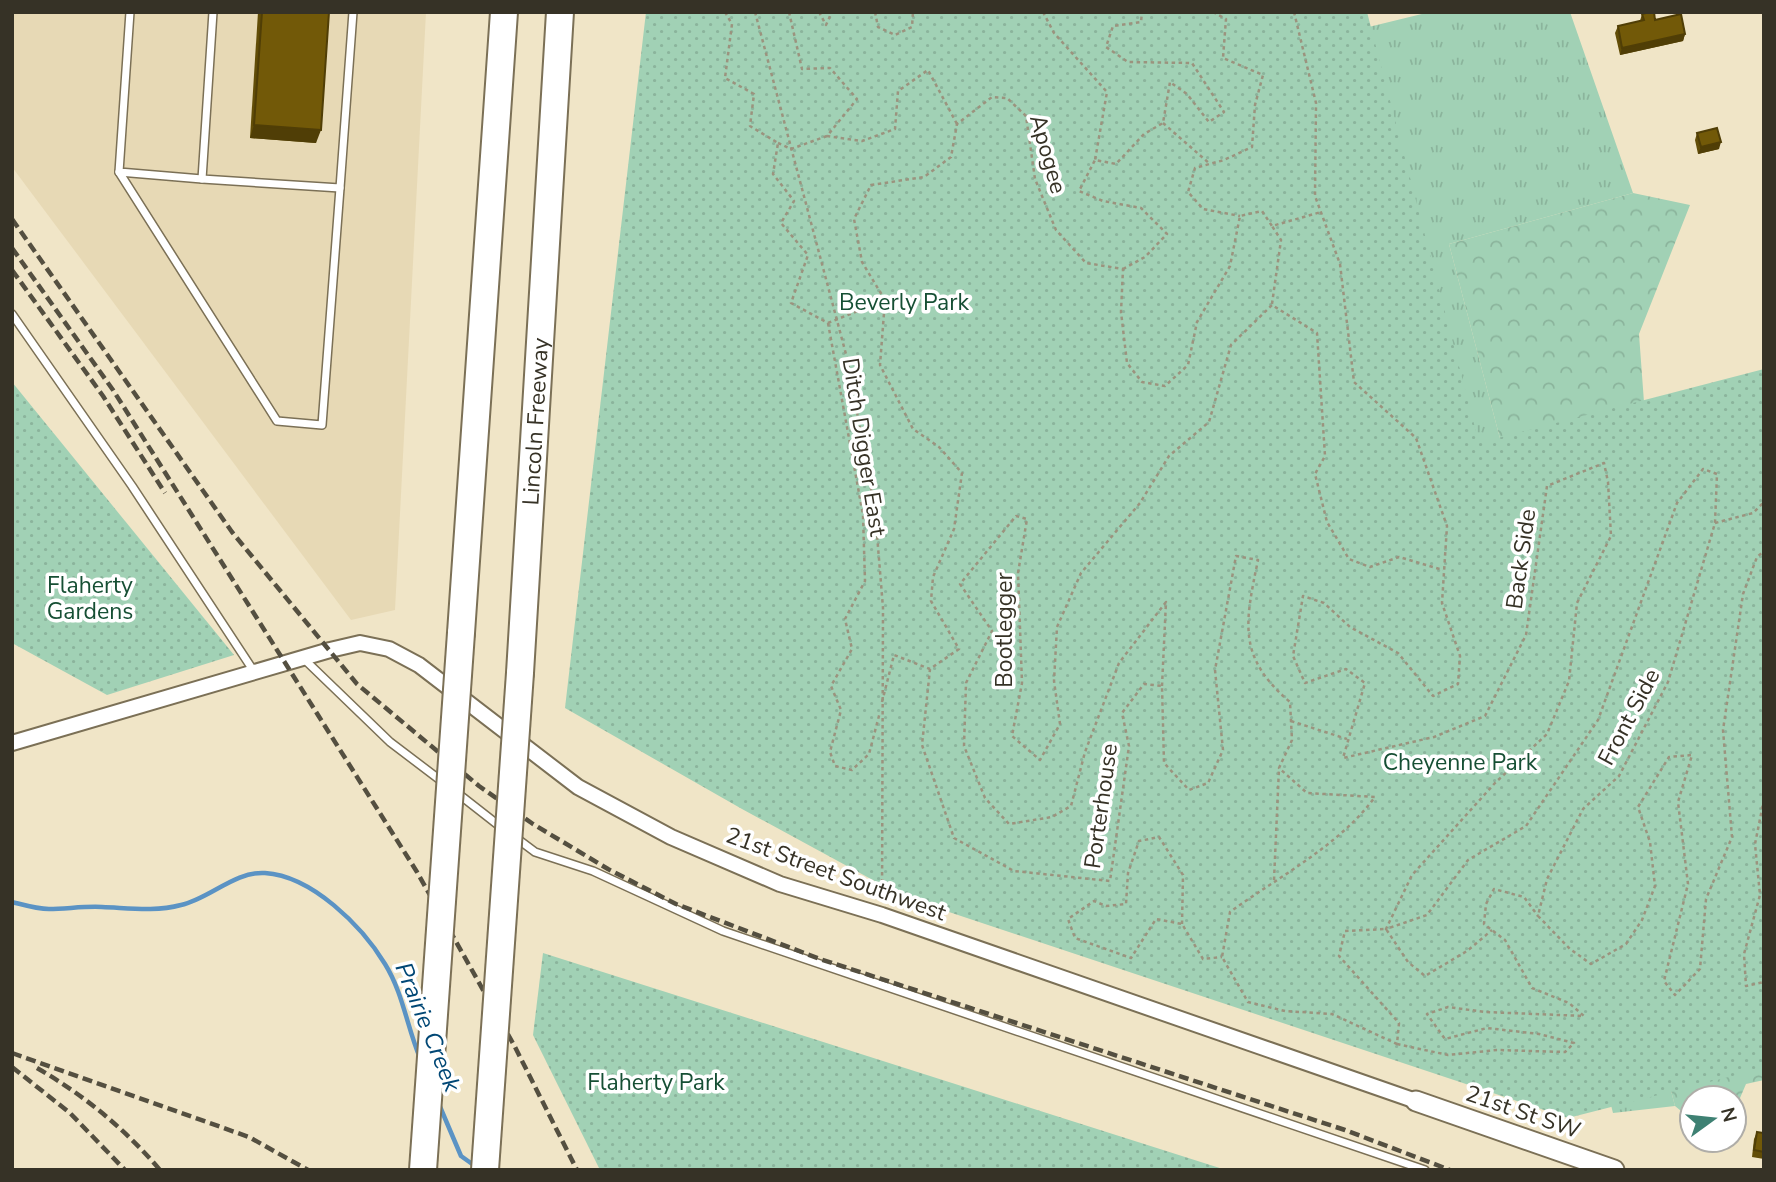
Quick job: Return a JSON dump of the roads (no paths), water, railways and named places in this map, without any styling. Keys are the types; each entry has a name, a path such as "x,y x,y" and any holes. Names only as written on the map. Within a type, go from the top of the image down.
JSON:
{"highway":[{"path":"423,1170 503,12"},
{"path":"548,171 560,12"},
{"path":"548,171 568,71 574,12"},
{"name":"Lincoln Freeway","path":"485,1170 520,673 548,171"}],"street":[{"name":"21st Street Southwest","path":"12,743 360,643 389,649 419,665 578,787 671,837 780,884 882,915 1416,1101"},
{"name":"21st St SW","path":"1416,1101 1614,1170"}],"lane":[{"path":"130,12 120,172 278,421 322,425 353,12"},
{"path":"202,179 213,12"},
{"path":"120,172 340,188"},
{"path":"12,314 132,486 255,673"},
{"path":"303,659 390,742 535,852 593,871 723,931 829,970 1425,1170"}],"waterway":[{"name":"Prairie Creek","path":"12,902 44,909 161,908 191,902 243,876 265,873 283,876 318,893 334,905 375,949 396,987 420,1058"},
{"name":"Prairie Creek","path":"438,1102 461,1156 475,1166"}],"railway":[{"path":"12,219 232,532 357,684 479,786 533,824 608,869 676,904 820,959 1345,1130 1450,1170"},
{"path":"12,248 113,390 417,872 515,1047 577,1170"},
{"path":"12,270 103,396 165,493"},
{"path":"12,1053 249,1137 308,1170"},
{"path":"12,1067 70,1113 125,1170"},
{"path":"37,1068 103,1114 160,1170"}],"park label":[{"name":"Beverly Park","path":"904,302"},
{"name":"Flaherty Gardens","path":"90,598"},
{"name":"Cheyenne Park","path":"1460,762"},
{"name":"Flaherty Park","path":"656,1082"}]}
